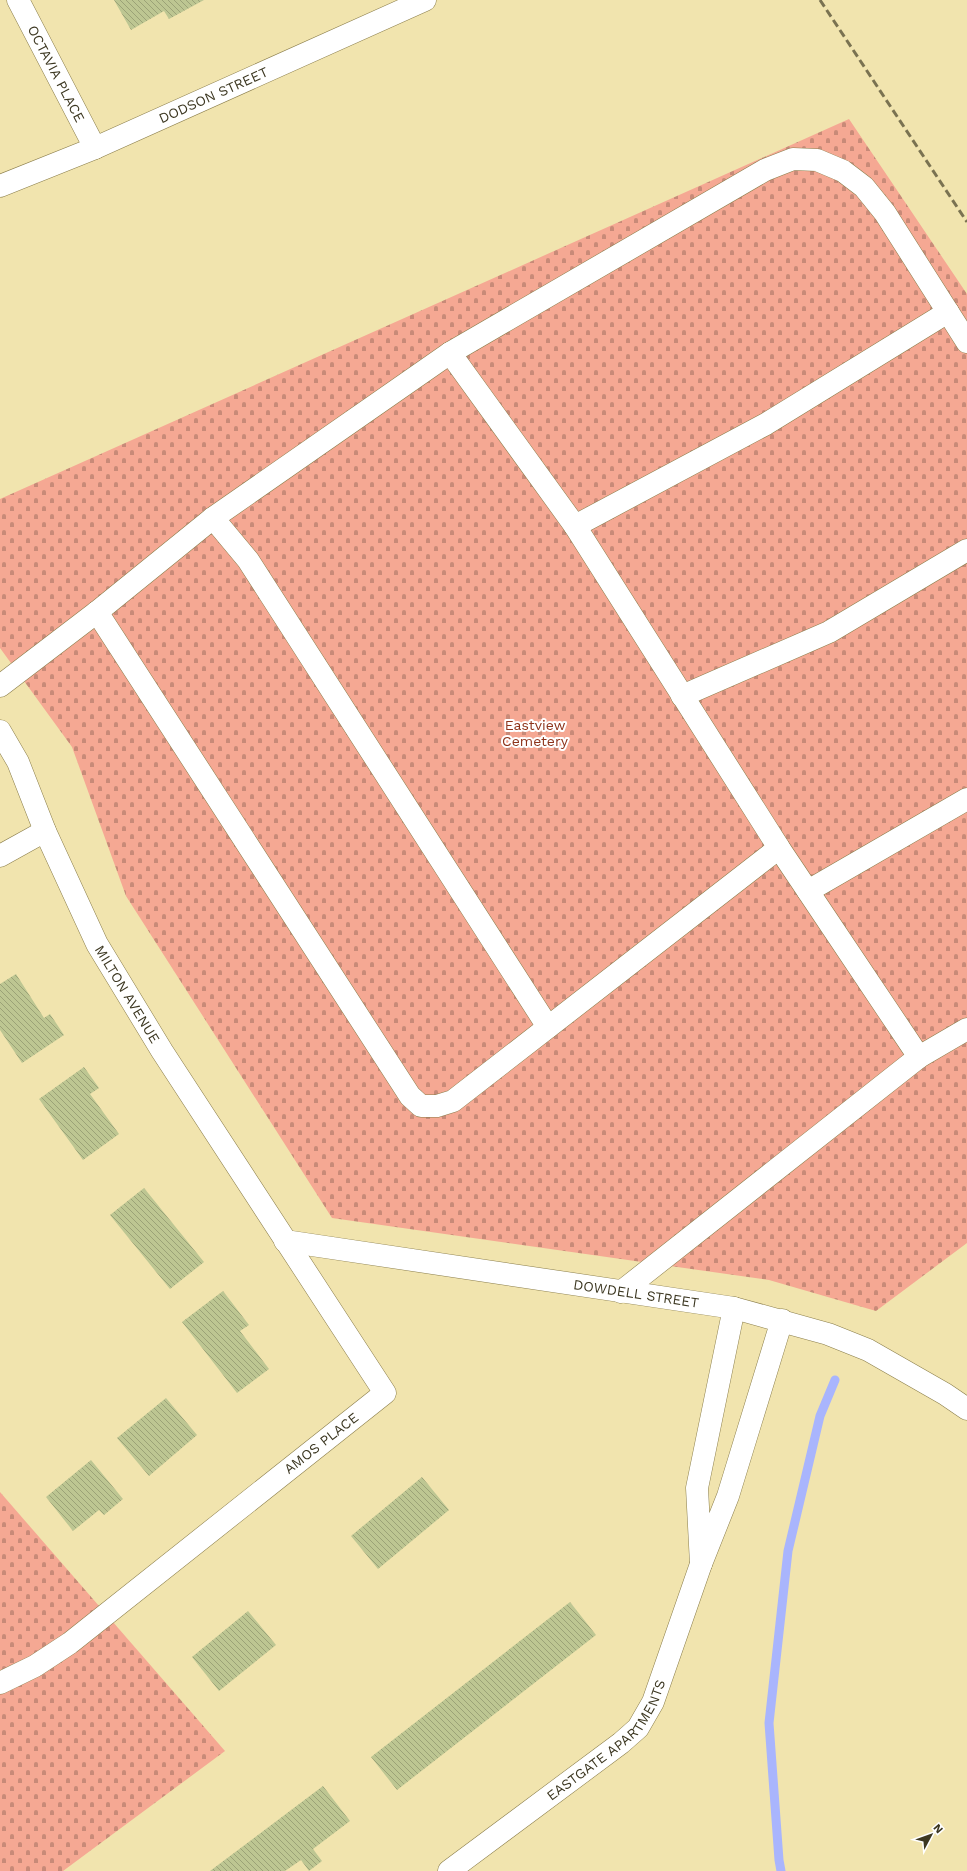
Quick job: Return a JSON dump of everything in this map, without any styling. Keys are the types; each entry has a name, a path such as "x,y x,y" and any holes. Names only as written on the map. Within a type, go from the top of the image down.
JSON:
{"street":[{"name":"OCTAVIA PLACE","path":"18,0 95,148"},
{"name":"DODSON STREET","path":"0,186 95,148 425,0"},
{"path":"0,686 97,612 213,518 450,353 765,170 793,159 817,160 843,171 864,187 885,213 967,342"},
{"path":"575,526 766,424 948,312"},
{"path":"450,353 575,526 779,848 919,1057"},
{"path":"213,518 248,560 548,1027"},
{"path":"682,696 829,632 967,550"},
{"path":"97,612 410,1096 421,1106 437,1106 454,1100 779,848"},
{"name":"MILTON AVENUE","path":"0,731 18,762 46,831 97,944 162,1051 285,1241"},
{"path":"808,891 967,799"},
{"path":"0,856 46,831"},
{"path":"621,1292 919,1057 967,1029"},
{"name":"DOWDELL STREET","path":"285,1241 734,1308 782,1320 828,1334 868,1350 932,1386 967,1409"},
{"name":"AMOS PLACE","path":"0,1683 35,1666 70,1643 385,1393 285,1241"},
{"path":"701,1564 696,1488 734,1308"},
{"name":"EASTGATE APARTMENTS","path":"449,1871 621,1743 638,1728 653,1702 701,1564 728,1496 782,1320"}],"green space":[{"name":"Eastview Cemetery","path":"849,119 967,294 967,1243 876,1311 769,1280 332,1218 126,896 72,747 0,648 0,499"},
{"path":"0,1492 225,1751 63,1871 0,1871"}],"building":[{"path":"114,0 204,0 169,19 164,11 131,30"},
{"path":"16,974 44,1018 50,1014 64,1035 22,1063 0,1030 0,984"},
{"path":"84,1067 99,1088 90,1094 119,1134 83,1160 39,1099"},
{"path":"144,1188 204,1262 170,1289 110,1215"},
{"path":"223,1291 249,1325 240,1331 269,1369 237,1393 182,1322"},
{"path":"166,1398 197,1435 149,1476 117,1438"},
{"path":"91,1460 123,1499 104,1515 99,1510 73,1531 46,1497"},
{"path":"422,1477 449,1510 378,1569 351,1536"},
{"path":"570,1602 596,1635 397,1790 371,1757"},
{"path":"248,1611 276,1645 219,1691 192,1657"},
{"path":"323,1786 350,1821 313,1849 322,1861 309,1871 301,1860 285,1871 210,1871"}],"waterway":[{"path":"781,1871 769,1723 788,1551 820,1416 835,1380"}],"railway":[{"path":"820,0 967,222"}]}
